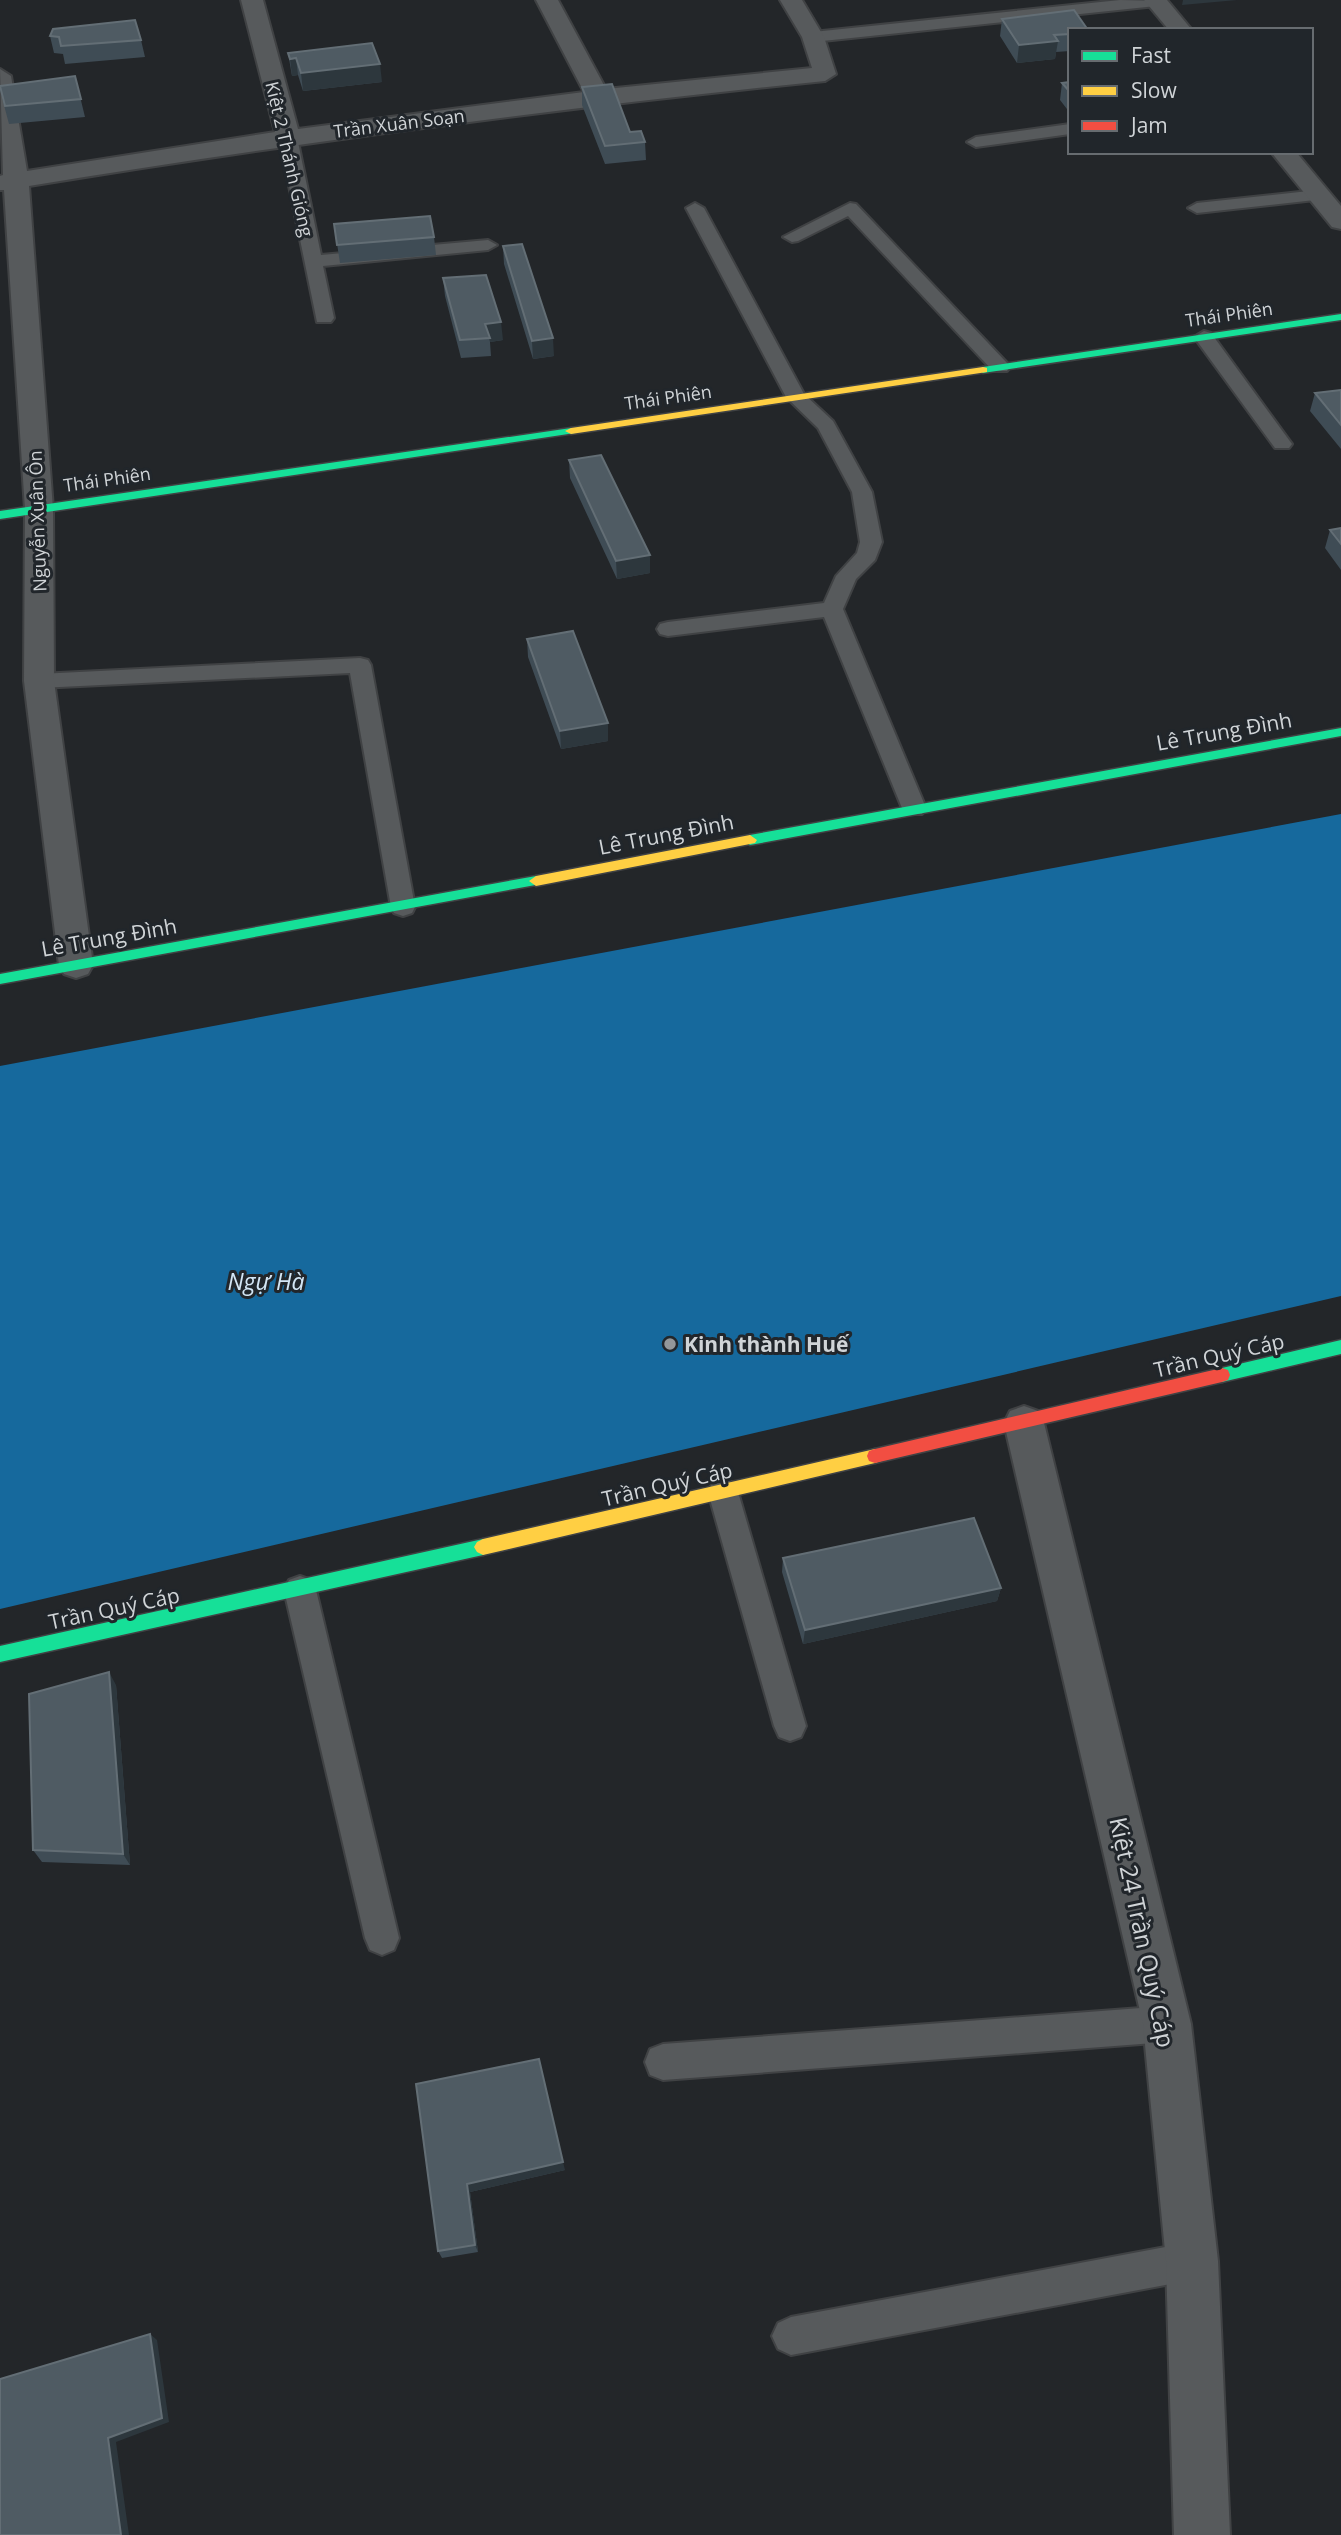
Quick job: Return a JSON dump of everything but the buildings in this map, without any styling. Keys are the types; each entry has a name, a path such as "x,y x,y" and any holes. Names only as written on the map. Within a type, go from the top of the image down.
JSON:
{"street":[{"name":"Kiệt 2 Thánh Gióng","path":"252,0 288,137"},
{"path":"547,0 598,97"},
{"path":"791,0 813,37"},
{"path":"1156,0 1179,28"},
{"name":"Trần Xuân Soạn","path":"8,182 288,137 598,97 799,78 827,72 813,37"},
{"name":"Nguyễn Xuân Ôn","path":"0,76 39,509 39,681 76,964"},
{"path":"1285,154 1341,222"},
{"name":"Thái Phiên","path":"0,514 1341,317"},
{"name":"Lê Trung Đình","path":"0,979 403,907 914,808 1341,732"},
{"name":"Trần Quý Cáp","path":"0,1654 300,1590 1341,1347"},
{"name":"Kiệt 24 Trần Quý Cáp","path":"1024,1423 1167,2024 1192,2261 1202,2535"}],"lane":[{"path":"813,37 1156,0"},
{"path":"976,142 1068,129"},
{"name":"Kiệt 2 Thánh Gióng","path":"288,137 324,318"},
{"path":"1197,208 1318,195"},
{"path":"695,208 796,397 825,425 862,492 871,542 867,555 847,576 832,609 914,808"},
{"path":"792,237 850,208 1000,367"},
{"path":"312,261 488,245"},
{"path":"1205,337 1282,444"},
{"path":"668,629 832,609"},
{"path":"39,681 360,665 403,907"},
{"path":"723,1492 790,1726"},
{"path":"300,1590 383,1938"},
{"path":"663,2062 1167,2024"},
{"path":"791,2336 1192,2261"}],"water":[{"name":"Ngự Hà","path":"1341,814 1341,1296 0,1609 0,1066"}],"traffic: fast":[{"path":"983,370 1341,317"},
{"path":"0,515 571,431"},
{"path":"750,840 1341,732"},
{"path":"0,979 536,881"},
{"path":"1222,1375 1341,1347"},
{"path":"0,1654 483,1547"}],"traffic: slow":[{"path":"571,431 983,370"},
{"path":"536,881 750,840"},
{"path":"483,1547 875,1456"}],"traffic: jam":[{"path":"875,1456 1222,1375"}],"place":[{"name":"Kinh thành Huế","path":"670,1344"}]}
